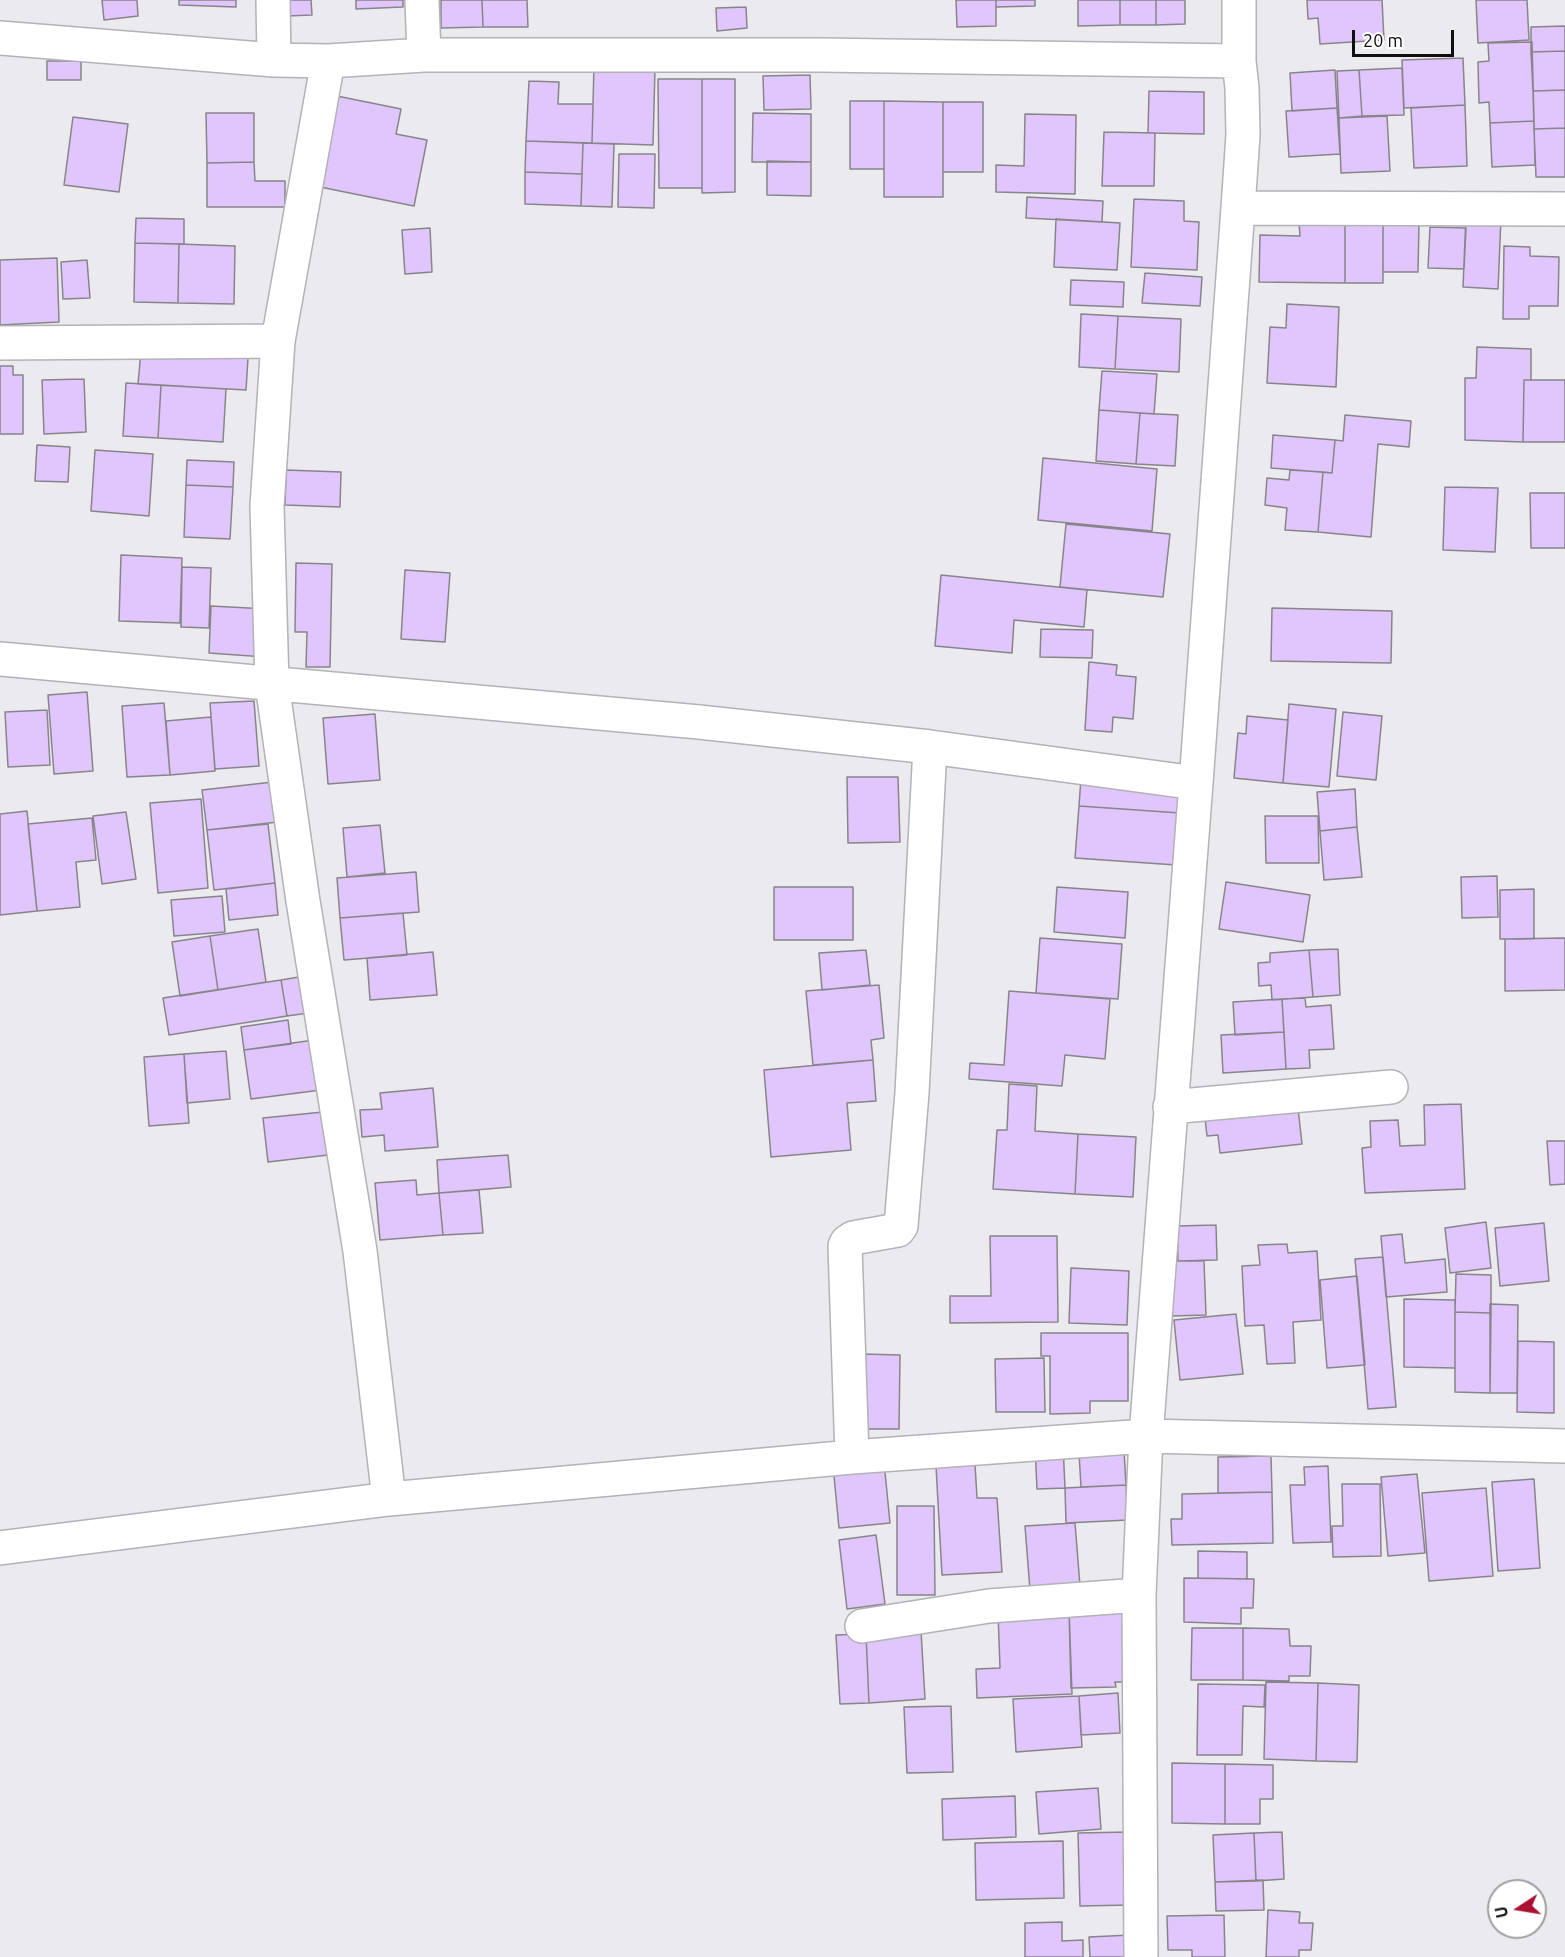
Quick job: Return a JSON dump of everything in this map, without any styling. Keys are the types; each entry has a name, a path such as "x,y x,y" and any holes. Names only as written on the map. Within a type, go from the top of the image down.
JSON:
{"street":[{"path":"273,0 274,60"},
{"path":"422,0 424,55"},
{"path":"1141,1957 1139,1595 1146,1436 1243,135 1239,61 1239,0"},
{"path":"0,38 274,60 328,61 424,55 819,55 1239,61"},
{"path":"328,61 278,341 267,506 272,684 303,902 360,1251 389,1499"},
{"path":"1238,208 1565,209"},
{"path":"0,343 278,341"},
{"path":"0,659 699,722 930,747 1196,783"},
{"path":"852,1458 844,1246 853,1238 898,1230 901,1226 912,1093 930,747"},
{"path":"1170,1107 1391,1087"},
{"path":"0,1548 389,1499 852,1458 1146,1436 1565,1446"},
{"path":"862,1626 989,1606 1139,1595"}],"building":[{"path":"102,0 137,0 138,16 104,20"},
{"path":"179,0 236,0 236,7 179,5"},
{"path":"286,0 311,0 312,15 286,16"},
{"path":"356,0 403,0 403,7 356,9"},
{"path":"441,0 482,0 483,27 441,28"},
{"path":"482,0 527,0 528,27 483,27"},
{"path":"956,0 996,0 996,26 957,27"},
{"path":"996,0 1035,0 1035,6 996,7"},
{"path":"1078,0 1120,0 1120,25 1078,26"},
{"path":"1120,0 1156,0 1156,25 1120,25"},
{"path":"1156,0 1185,0 1185,24 1156,25"},
{"path":"1307,0 1382,0 1384,40 1320,44 1318,18 1308,19"},
{"path":"1476,0 1527,0 1529,40 1478,43"},
{"path":"746,7 747,28 717,31 716,8"},
{"path":"1565,26 1565,51 1531,52 1531,27"},
{"path":"1532,42 1534,121 1490,123 1489,102 1479,103 1478,62 1489,61 1488,43"},
{"path":"1565,51 1565,90 1533,91 1531,52"},
{"path":"1463,58 1465,105 1404,108 1402,60"},
{"path":"47,61 81,61 81,80 47,80"},
{"path":"594,65 655,68 653,145 592,143"},
{"path":"1402,68 1404,115 1362,116 1359,70"},
{"path":"1335,70 1337,108 1292,111 1290,73"},
{"path":"1359,70 1362,116 1339,118 1337,71"},
{"path":"810,75 811,109 764,110 763,76"},
{"path":"658,79 702,79 702,188 659,188"},
{"path":"702,79 735,79 735,192 702,193"},
{"path":"529,81 559,82 558,104 593,104 592,143 526,141"},
{"path":"1565,90 1565,128 1534,129 1533,91"},
{"path":"1149,91 1204,92 1204,134 1148,133"},
{"path":"337,96 401,109 396,134 427,140 414,206 320,187"},
{"path":"850,101 884,101 884,169 850,169"},
{"path":"884,101 943,102 943,197 884,197"},
{"path":"943,102 983,102 983,172 943,172"},
{"path":"1465,105 1467,166 1414,168 1411,108"},
{"path":"1337,108 1340,154 1289,157 1286,111"},
{"path":"206,113 254,113 254,162 207,163"},
{"path":"753,113 811,114 811,162 752,162"},
{"path":"1025,114 1076,115 1075,194 996,192 996,165 1024,166"},
{"path":"1387,116 1390,171 1341,173 1339,118"},
{"path":"73,117 128,124 119,192 64,185"},
{"path":"1534,121 1535,165 1492,167 1490,123"},
{"path":"1565,128 1565,177 1536,177 1534,129"},
{"path":"1104,132 1155,133 1154,186 1102,186"},
{"path":"526,141 583,143 582,174 525,172"},
{"path":"583,143 614,144 612,207 581,206"},
{"path":"619,154 655,154 654,208 618,207"},
{"path":"767,161 811,162 811,196 767,195"},
{"path":"254,162 255,181 285,181 285,207 207,207 207,163"},
{"path":"525,172 582,174 581,206 525,204"},
{"path":"1027,197 1103,201 1102,222 1026,218"},
{"path":"1134,199 1184,201 1184,221 1199,222 1197,270 1131,267"},
{"path":"1466,216 1501,218 1498,289 1463,287"},
{"path":"136,218 184,219 184,244 135,243"},
{"path":"1056,219 1120,223 1117,270 1054,267"},
{"path":"1299,222 1345,223 1345,283 1259,282 1260,235 1300,236"},
{"path":"1345,223 1383,223 1383,283 1345,283"},
{"path":"1383,223 1419,223 1418,272 1383,272"},
{"path":"1430,227 1466,228 1464,269 1428,268"},
{"path":"430,228 432,272 405,274 402,230"},
{"path":"135,243 179,244 178,303 134,302"},
{"path":"179,244 235,246 234,304 178,303"},
{"path":"1504,246 1530,247 1530,256 1559,257 1558,306 1529,306 1529,319 1503,319"},
{"path":"57,258 59,322 0,325 0,260"},
{"path":"87,260 90,298 63,299 61,262"},
{"path":"1145,273 1202,277 1200,306 1142,303"},
{"path":"1071,280 1124,282 1123,307 1070,305"},
{"path":"1287,304 1339,307 1336,387 1267,383 1270,327 1286,328"},
{"path":"1081,314 1118,316 1115,369 1079,367"},
{"path":"1118,316 1181,319 1179,372 1115,369"},
{"path":"1477,347 1531,349 1531,380 1524,380 1523,442 1465,440 1465,378 1476,378"},
{"path":"141,351 248,358 246,390 138,384"},
{"path":"0,366 13,366 13,375 23,375 23,434 0,434"},
{"path":"1102,371 1157,374 1154,414 1099,410"},
{"path":"84,379 86,432 44,434 42,380"},
{"path":"1524,380 1565,380 1565,442 1523,442"},
{"path":"126,383 161,385 158,438 123,436"},
{"path":"161,385 226,389 223,442 158,438"},
{"path":"1099,410 1140,413 1136,464 1096,461"},
{"path":"1140,413 1178,415 1175,466 1136,464"},
{"path":"1345,415 1411,421 1409,447 1378,444 1371,537 1318,532 1323,472 1332,473 1335,440 1343,441"},
{"path":"1273,435 1335,440 1332,473 1271,468"},
{"path":"37,445 70,447 68,482 35,481"},
{"path":"95,450 153,454 149,516 91,511"},
{"path":"1043,458 1157,469 1152,531 1038,520"},
{"path":"187,460 234,462 233,487 186,485"},
{"path":"286,470 341,472 340,507 285,505"},
{"path":"1290,470 1323,472 1318,532 1285,530 1287,508 1265,505 1267,478 1289,480"},
{"path":"186,485 233,487 230,539 184,537"},
{"path":"1445,487 1498,488 1495,552 1443,550"},
{"path":"1530,493 1565,493 1565,548 1531,548"},
{"path":"1066,524 1170,534 1163,597 1060,587"},
{"path":"121,555 182,558 180,623 119,621"},
{"path":"296,563 332,564 330,667 306,667 307,632 295,632"},
{"path":"182,567 211,568 209,628 181,627"},
{"path":"405,570 450,573 445,642 401,639"},
{"path":"941,575 1087,590 1084,627 1014,620 1012,653 935,646"},
{"path":"211,606 267,609 265,657 209,653"},
{"path":"1272,608 1392,611 1391,663 1271,661"},
{"path":"1041,629 1093,630 1092,658 1040,657"},
{"path":"1089,662 1117,665 1116,675 1136,677 1133,719 1113,717 1112,732 1085,730"},
{"path":"87,692 93,771 54,774 48,695"},
{"path":"254,701 259,766 215,769 210,703"},
{"path":"164,703 170,775 127,777 122,706"},
{"path":"1289,704 1336,709 1329,787 1283,783"},
{"path":"47,710 50,765 8,767 5,712"},
{"path":"1343,712 1382,716 1376,780 1337,776"},
{"path":"375,714 380,780 328,784 323,718"},
{"path":"1247,716 1288,720 1283,783 1234,778 1238,733 1246,734"},
{"path":"211,717 215,771 170,775 166,721"},
{"path":"847,777 898,777 900,842 848,843"},
{"path":"1081,778 1182,785 1180,813 1079,806"},
{"path":"273,782 278,822 207,830 202,790"},
{"path":"1355,789 1357,827 1320,831 1317,792"},
{"path":"201,799 208,888 158,893 150,803"},
{"path":"1079,806 1180,813 1176,865 1075,858"},
{"path":"27,811 37,911 0,915 0,814"},
{"path":"126,812 136,879 102,884 93,816"},
{"path":"1265,816 1318,816 1319,863 1266,863"},
{"path":"92,818 96,860 76,862 80,907 37,911 28,824"},
{"path":"268,824 275,883 214,890 207,830"},
{"path":"380,825 385,873 347,877 343,828"},
{"path":"1357,827 1362,877 1324,880 1320,831"},
{"path":"416,872 419,912 340,918 337,878"},
{"path":"1497,876 1498,917 1462,918 1461,877"},
{"path":"1226,882 1310,895 1303,942 1219,929"},
{"path":"275,883 278,915 229,920 226,889"},
{"path":"774,887 853,887 853,940 774,940"},
{"path":"1057,887 1128,892 1125,938 1054,932"},
{"path":"1534,889 1534,939 1500,939 1500,890"},
{"path":"222,896 225,932 174,936 171,900"},
{"path":"403,913 407,955 344,960 340,918"},
{"path":"258,929 266,982 218,990 210,936"},
{"path":"210,936 218,990 180,996 172,942"},
{"path":"1040,938 1122,944 1118,999 1036,993"},
{"path":"1565,938 1565,990 1505,991 1505,939"},
{"path":"1338,949 1340,995 1313,997 1309,950"},
{"path":"866,950 870,985 822,990 819,953"},
{"path":"1309,950 1313,997 1272,1000 1271,985 1259,986 1258,963 1270,962 1270,953"},
{"path":"433,952 437,995 370,1000 367,958"},
{"path":"311,975 316,1012 287,1016 281,980"},
{"path":"281,980 287,1016 169,1035 163,998"},
{"path":"879,985 884,1038 871,1040 873,1060 813,1065 806,991"},
{"path":"1009,991 1110,999 1105,1059 1065,1055 1062,1086 969,1079 970,1063 1004,1065"},
{"path":"1305,998 1306,1007 1331,1005 1334,1049 1309,1050 1310,1068 1286,1069 1282,999"},
{"path":"1282,999 1284,1032 1235,1035 1233,1002"},
{"path":"288,1020 291,1044 244,1050 241,1027"},
{"path":"1284,1032 1286,1069 1223,1073 1221,1035"},
{"path":"314,1040 321,1090 251,1099 244,1050"},
{"path":"226,1051 230,1099 187,1103 184,1054"},
{"path":"184,1054 189,1123 149,1126 144,1057"},
{"path":"873,1060 876,1101 847,1103 851,1150 771,1157 764,1070"},
{"path":"1009,1084 1037,1086 1035,1131 1078,1134 1075,1194 993,1189 997,1130 1007,1130"},
{"path":"433,1088 438,1147 385,1151 384,1135 362,1137 360,1110 382,1109 380,1093"},
{"path":"1297,1099 1302,1144 1220,1153 1218,1135 1207,1136 1204,1109"},
{"path":"1461,1104 1465,1189 1365,1193 1362,1148 1371,1147 1370,1121 1398,1120 1400,1146 1425,1145 1424,1105"},
{"path":"323,1112 328,1155 268,1162 263,1118"},
{"path":"1078,1134 1136,1137 1133,1197 1075,1194"},
{"path":"1547,1141 1565,1141 1565,1184 1550,1185"},
{"path":"508,1155 511,1187 439,1193 437,1160"},
{"path":"416,1180 417,1195 439,1193 443,1235 380,1240 375,1183"},
{"path":"479,1190 483,1233 443,1235 439,1193"},
{"path":"1486,1222 1491,1268 1450,1273 1445,1228"},
{"path":"1544,1223 1549,1281 1500,1286 1495,1228"},
{"path":"1216,1225 1217,1260 1178,1261 1177,1226"},
{"path":"1402,1234 1405,1263 1445,1259 1447,1292 1386,1297 1381,1236"},
{"path":"990,1236 1057,1236 1058,1322 950,1323 950,1296 991,1296"},
{"path":"1287,1244 1288,1253 1317,1251 1321,1320 1293,1322 1295,1363 1267,1364 1264,1325 1245,1326 1242,1266 1260,1265 1258,1245"},
{"path":"1383,1257 1396,1407 1368,1409 1355,1259"},
{"path":"1170,1261 1204,1261 1206,1315 1172,1316"},
{"path":"1071,1268 1129,1271 1127,1325 1069,1323"},
{"path":"1456,1274 1491,1275 1491,1313 1455,1312"},
{"path":"1357,1276 1365,1365 1327,1368 1320,1280"},
{"path":"1404,1299 1455,1300 1455,1368 1404,1367"},
{"path":"1490,1304 1518,1305 1517,1393 1490,1393"},
{"path":"1455,1312 1491,1313 1490,1393 1455,1392"},
{"path":"1236,1314 1243,1374 1180,1380 1174,1320"},
{"path":"1041,1333 1128,1333 1128,1401 1090,1401 1090,1413 1050,1414 1050,1356 1041,1356"},
{"path":"1518,1341 1554,1342 1554,1413 1517,1412"},
{"path":"862,1354 900,1355 899,1429 861,1429"},
{"path":"1044,1358 1045,1412 996,1412 995,1359"},
{"path":"1063,1445 1065,1488 1037,1489 1035,1446"},
{"path":"1124,1451 1126,1485 1081,1487 1079,1453"},
{"path":"1271,1456 1272,1492 1218,1493 1218,1457"},
{"path":"884,1462 890,1523 839,1528 833,1466"},
{"path":"975,1464 977,1498 997,1498 1002,1572 942,1575 936,1466"},
{"path":"1328,1466 1331,1542 1293,1543 1290,1485 1305,1485 1304,1467"},
{"path":"1417,1474 1425,1553 1388,1556 1381,1477"},
{"path":"1534,1479 1540,1568 1498,1571 1492,1482"},
{"path":"1342,1484 1380,1484 1381,1556 1333,1557 1332,1526 1343,1526"},
{"path":"1126,1485 1128,1520 1066,1523 1065,1488"},
{"path":"1486,1488 1493,1576 1429,1581 1422,1493"},
{"path":"1272,1492 1273,1543 1172,1545 1171,1519 1182,1519 1182,1494"},
{"path":"897,1506 934,1506 935,1595 897,1595"},
{"path":"1075,1523 1080,1586 1030,1590 1025,1526"},
{"path":"876,1535 885,1604 847,1609 839,1540"},
{"path":"1198,1551 1247,1552 1247,1579 1198,1578"},
{"path":"1184,1578 1254,1579 1253,1608 1241,1608 1241,1624 1184,1622"},
{"path":"1125,1607 1128,1682 1115,1682 1116,1687 1071,1688 1069,1609"},
{"path":"1069,1609 1072,1694 977,1698 976,1669 1000,1668 998,1612"},
{"path":"1192,1628 1243,1628 1243,1680 1191,1680"},
{"path":"1243,1628 1289,1629 1290,1646 1311,1646 1310,1676 1289,1676 1289,1681 1243,1680"},
{"path":"921,1631 925,1699 869,1703 866,1634"},
{"path":"866,1634 869,1703 840,1704 836,1635"},
{"path":"1266,1682 1318,1683 1316,1761 1264,1759"},
{"path":"1318,1683 1359,1685 1357,1762 1316,1761"},
{"path":"1198,1684 1265,1685 1264,1707 1243,1706 1242,1755 1197,1755"},
{"path":"1118,1693 1120,1733 1081,1735 1079,1696"},
{"path":"1079,1696 1082,1747 1016,1752 1013,1699"},
{"path":"951,1706 953,1772 907,1773 904,1707"},
{"path":"1172,1763 1225,1764 1225,1824 1172,1823"},
{"path":"1225,1764 1273,1765 1273,1799 1260,1799 1260,1824 1225,1824"},
{"path":"1098,1788 1101,1829 1039,1834 1036,1792"},
{"path":"1015,1796 1016,1837 943,1840 942,1799"},
{"path":"1129,1832 1130,1905 1080,1906 1078,1833"},
{"path":"1282,1832 1284,1879 1256,1881 1254,1833"},
{"path":"1254,1833 1256,1881 1215,1882 1213,1835"},
{"path":"1063,1841 1064,1898 976,1900 975,1843"},
{"path":"1263,1880 1264,1910 1216,1911 1215,1882"},
{"path":"1268,1910 1300,1912 1299,1923 1313,1923 1311,1950 1299,1950 1299,1957 1266,1957"},
{"path":"1224,1915 1225,1957 1192,1957 1192,1950 1168,1950 1167,1916"},
{"path":"1062,1922 1062,1941 1083,1940 1083,1957 1025,1957 1025,1923"},
{"path":"1131,1935 1132,1957 1090,1957 1089,1937"}]}
